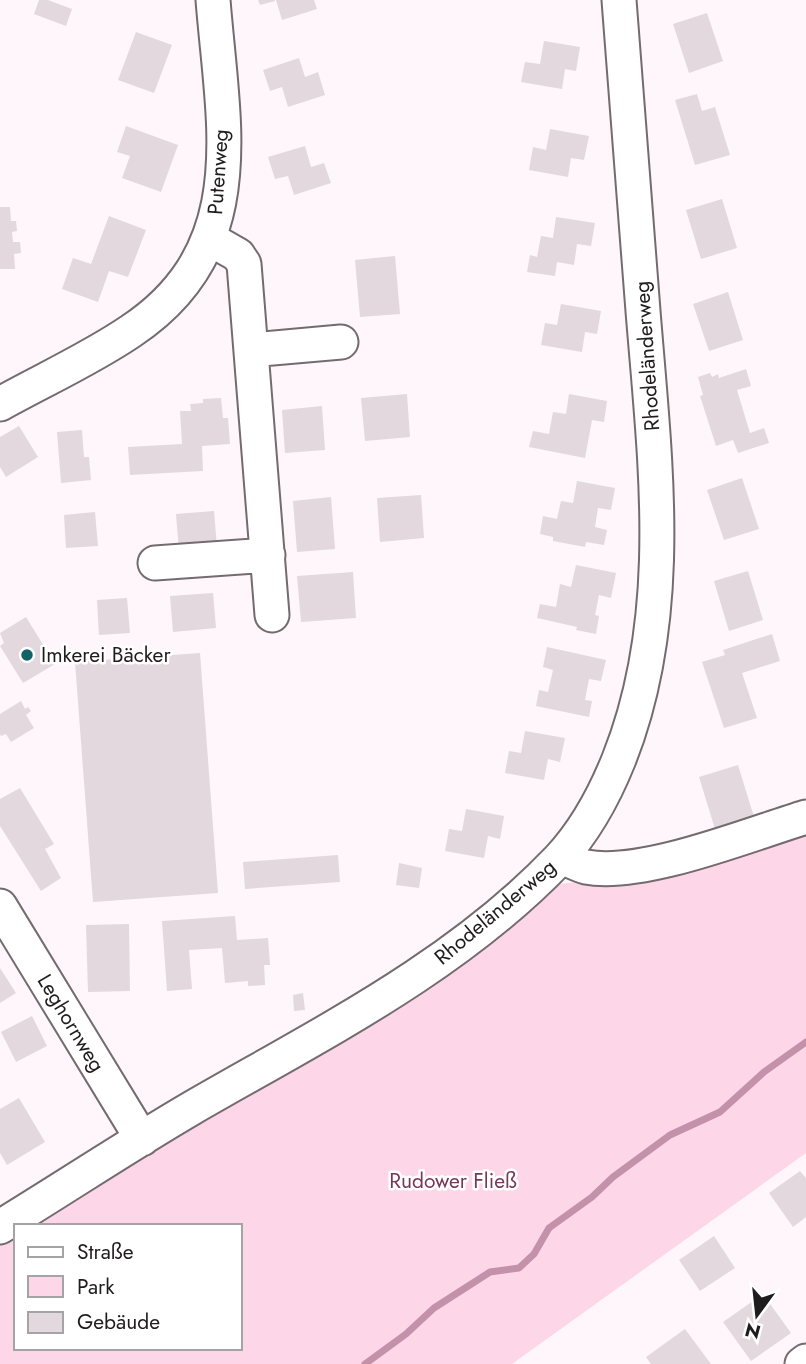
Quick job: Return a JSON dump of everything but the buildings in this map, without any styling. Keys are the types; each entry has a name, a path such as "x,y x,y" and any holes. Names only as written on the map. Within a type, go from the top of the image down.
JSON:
{"street":[{"name":"Putenweg","path":"0,404 131,331 160,308 184,283 210,239 217,220 224,138 213,0"},
{"name":"Rhodeländerweg","path":"0,1227 190,1110 361,1013 467,941 561,857 592,814 610,782 631,727 646,667 657,554 654,453 619,0"},
{"path":"210,239 239,255 244,264 272,615"},
{"path":"251,350 341,342"},
{"path":"155,563 268,555"},
{"path":"561,857 585,867 614,869 648,864 806,817"},
{"name":"Leghornweg","path":"0,906 142,1139"}],"green space":[{"name":"Rudower Fließ","path":"806,827 806,1153 512,1364 0,1364 0,1238 14,1230 14,1350 242,1350 242,1224 24,1224 558,884 659,874"}],"waterway":[{"name":"Rudower Fließ","path":"365,1364 406,1334 434,1308 490,1272 519,1268 534,1254 549,1228 592,1197 613,1177 670,1135 720,1112 764,1072 806,1042"}],"place":[{"name":"Imkerei Bäcker","path":"27,655"}]}
